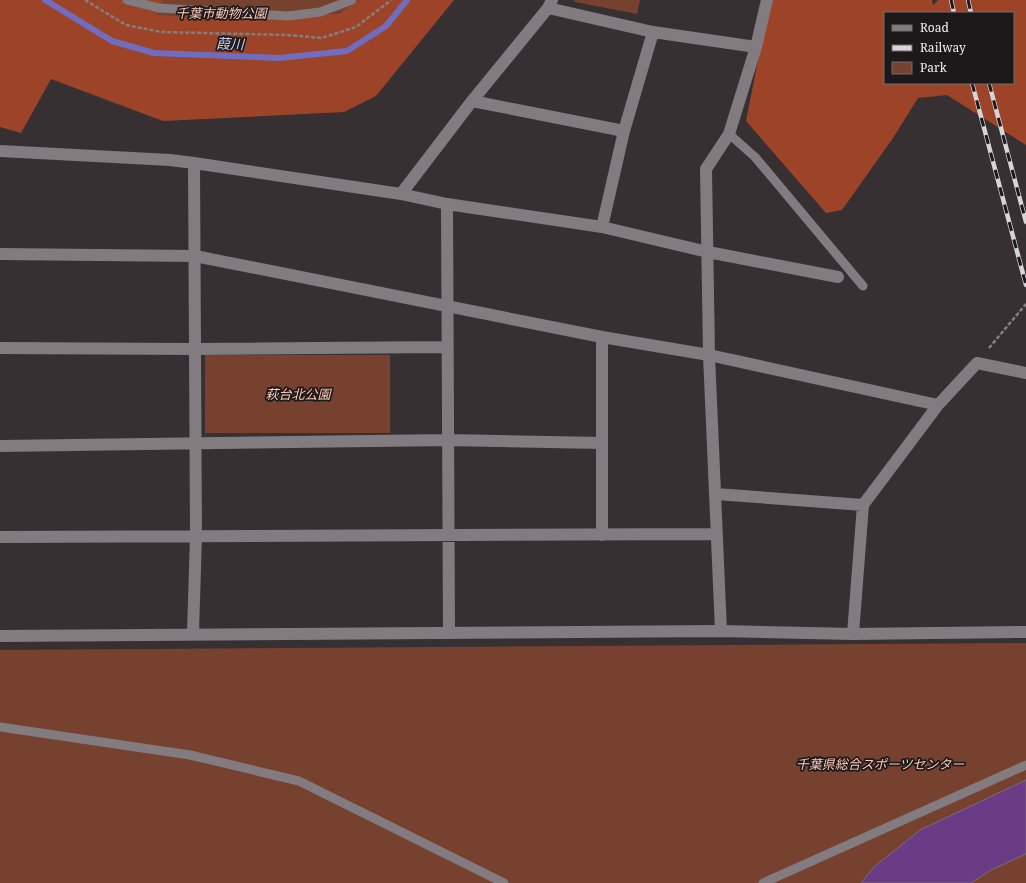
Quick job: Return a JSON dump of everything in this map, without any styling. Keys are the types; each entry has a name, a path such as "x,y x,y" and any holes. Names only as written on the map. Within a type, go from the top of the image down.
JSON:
{"street":[{"path":"721,631 709,355 706,169 729,134 756,47 767,0"},
{"path":"401,194 472,101 550,4 653,32 756,47"},
{"path":"602,226 624,131 653,32"},
{"path":"472,101 624,131"},
{"path":"0,151 170,160 401,194 447,204 602,226 708,252 838,277"},
{"path":"193,633 196,536 194,163"},
{"path":"447,204 446,347 449,440 449,633"},
{"path":"0,254 195,256 602,337 709,355 938,405"},
{"path":"602,337 602,535"},
{"path":"0,348 194,349 446,347"},
{"path":"853,634 863,505 938,405 977,363 1026,372"},
{"path":"0,446 449,440 602,443"},
{"path":"716,494 863,505"},
{"path":"0,537 717,534"},
{"path":"0,636 193,633 721,631 853,634 1026,632"}],"lane":[{"path":"127,0 159,8 288,16 320,12 352,0"},
{"path":"729,134 755,157 863,286"},
{"path":"0,727 190,754 300,781 504,883"},
{"path":"763,883 1026,765"}],"path":[{"path":"977,363 1026,304"}],"green space":[{"name":"千葉市動物公園","path":"84,0 359,0 350,11 222,27 118,23"},
{"path":"574,0 640,0 637,14 575,2"},
{"name":"萩台北公園","path":"205,355 390,355 390,433 205,433"},
{"name":"千葉県総合スポーツセンター","path":"1026,643 1026,883 0,883 0,650"}],"shaded area":[{"path":"0,0 162,0 157,15 240,20 340,13 359,0 454,0 376,96 344,112 163,121 51,79 21,133 0,127"},
{"path":"770,0 932,0 933,5 938,0 1026,0 1026,145 947,95 918,98 893,138 842,210 826,213 746,121"}],"building":[{"path":"1026,780 1026,854 991,870 971,883 861,883 874,867 920,830"}],"waterway":[{"name":"葭川","path":"45,0 112,41 154,53 279,58 347,51 386,26 407,0"}],"railway":[{"path":"951,0 954,12"},
{"path":"968,0 971,12"},
{"path":"972,84 1026,285"},
{"path":"989,84 1026,222"}]}
